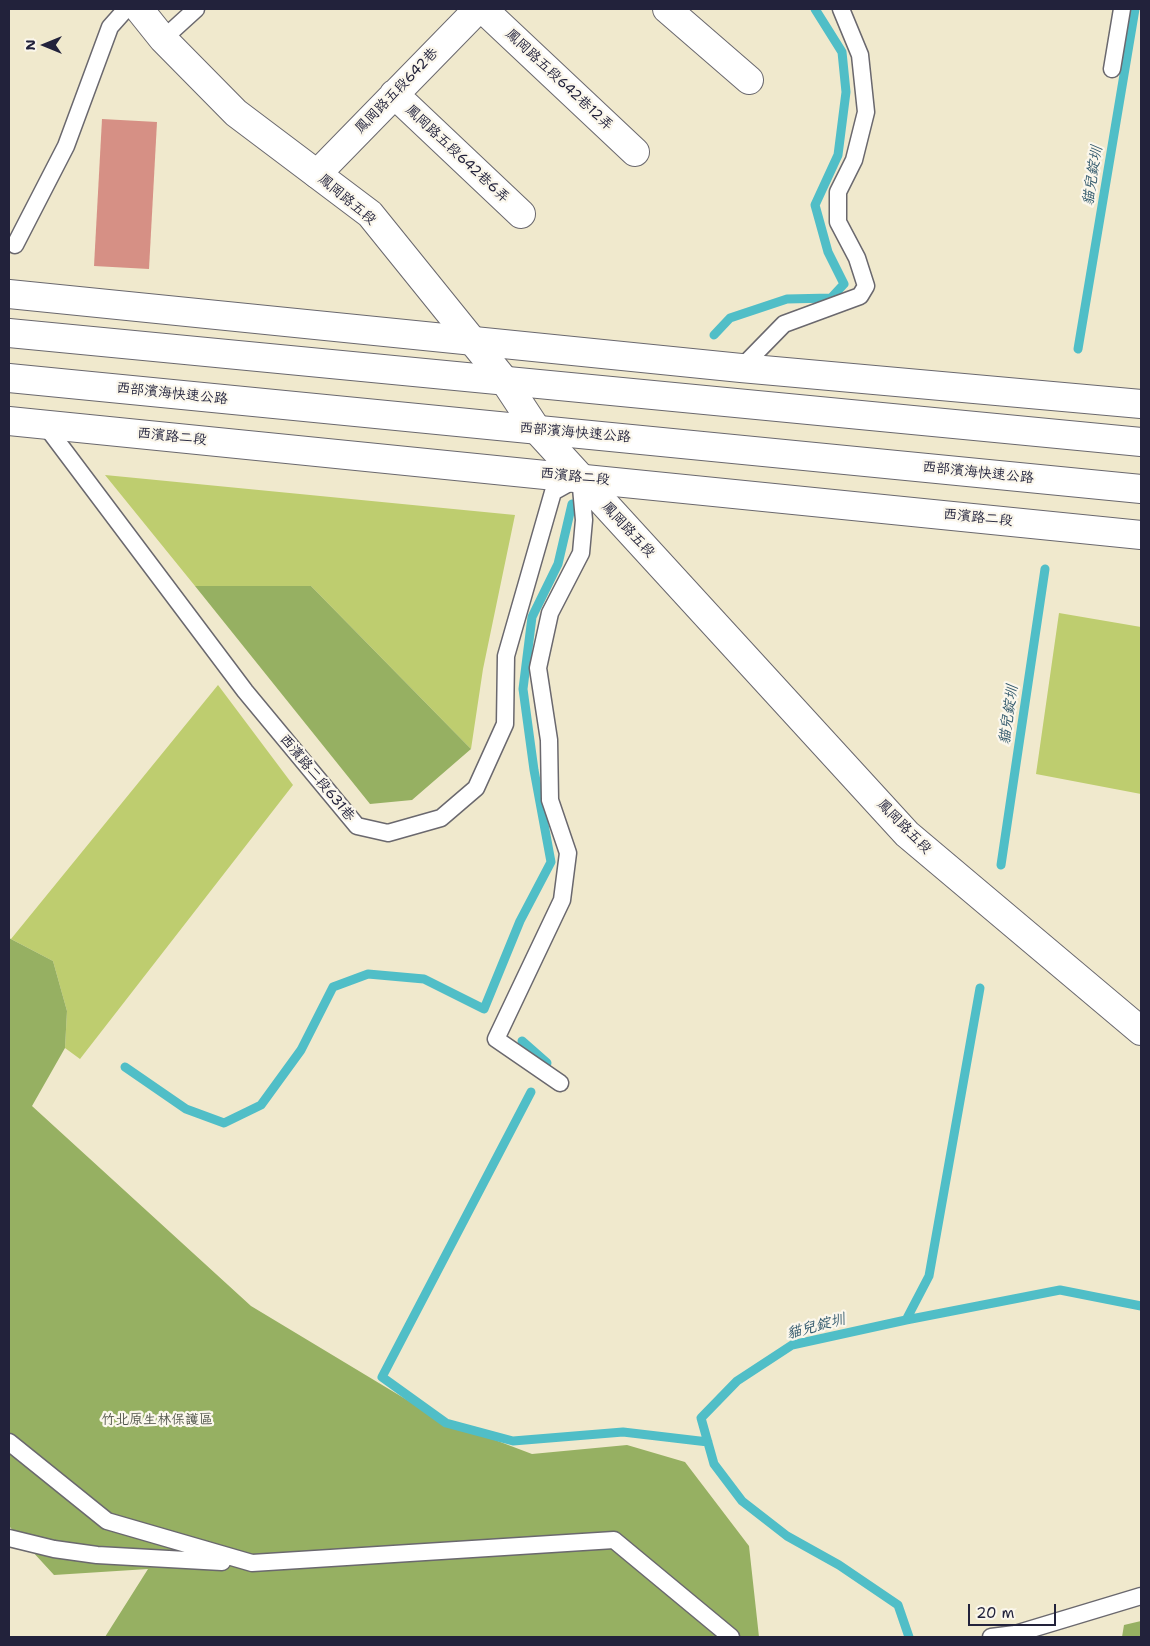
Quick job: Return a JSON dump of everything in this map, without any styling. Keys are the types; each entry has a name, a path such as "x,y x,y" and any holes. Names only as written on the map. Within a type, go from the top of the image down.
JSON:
{"main road":[{"name":"鳳岡路五段","path":"139,9 163,39 236,113 370,214 504,380 537,430 908,834 1141,1031"},
{"name":"鳳岡路五段642巷","path":"317,174 478,9"},
{"name":"鳳岡路五段642巷12弄","path":"483,9 635,152"},
{"path":"667,9 749,80"},
{"name":"鳳岡路五段642巷6弄","path":"394,94 520,214"},
{"path":"9,294 741,368 1141,404"},
{"path":"9,333 1141,442"},
{"name":"西部濱海快速公路","path":"9,378 1141,489"},
{"name":"西濱路二段","path":"9,421 1141,535"}],"lane":[{"path":"15,245 66,146 110,26 126,9"},
{"path":"163,39 196,9"},
{"path":"741,368 784,324 860,296 866,286 857,258 838,222 838,192 854,160 866,112 860,55 841,9"},
{"path":"1112,69 1122,9"},
{"name":"西濱路二段631巷","path":"45,425 245,691 356,826 388,833 441,818 476,788 505,724 506,656 553,492 580,477"},
{"path":"560,1083 496,1039 562,900 568,853 550,800 549,740 538,668 550,613 581,553 584,520 580,477"},
{"path":"9,1442 107,1521 252,1563"},
{"path":"9,1538 54,1549 97,1555 252,1563 614,1540 731,1637"},
{"path":"991,1637 1015,1634 1141,1596"}],"green space":[{"path":"105,475 515,515 483,669 471,749 311,586 195,586"},
{"path":"195,586 311,586 471,749 412,800 370,804"},
{"path":"1059,613 1141,627 1141,794 1036,774"},
{"path":"218,685 293,785 80,1059 65,1048 67,1011 53,961 11,939"},
{"name":"竹北原生林保護區","path":"9,938 53,961 67,1011 65,1048 32,1106 251,1306 437,1418 532,1454 627,1445 685,1462 749,1546 759,1637 105,1637 148,1569 54,1575 9,1526"},
{"path":"1141,1621 1141,1637 1122,1637 1124,1625"}],"building":[{"path":"102,119 157,122 149,269 94,266"}],"waterway":[{"path":"714,335 730,318 787,299 831,298 844,284 828,252 815,205 838,155 846,92 842,52 815,9"},
{"name":"貓兒錠圳","path":"1078,349 1135,9"},
{"path":"125,1067 186,1109 224,1123 261,1105 301,1050 333,987 368,974 424,979 484,1009 520,921 551,862 534,770 523,689 532,617 558,564 572,504"},
{"name":"貓兒錠圳","path":"1001,865 1045,569"},
{"name":"貓兒錠圳","path":"909,1637 898,1605 839,1565 787,1536 742,1501 714,1464 701,1418 737,1381 792,1345 906,1320 929,1276 980,988"},
{"path":"522,1041 547,1063"},
{"path":"531,1092 382,1377 446,1423 513,1441 623,1432 708,1442"},
{"path":"906,1320 1060,1290 1141,1306"}]}
